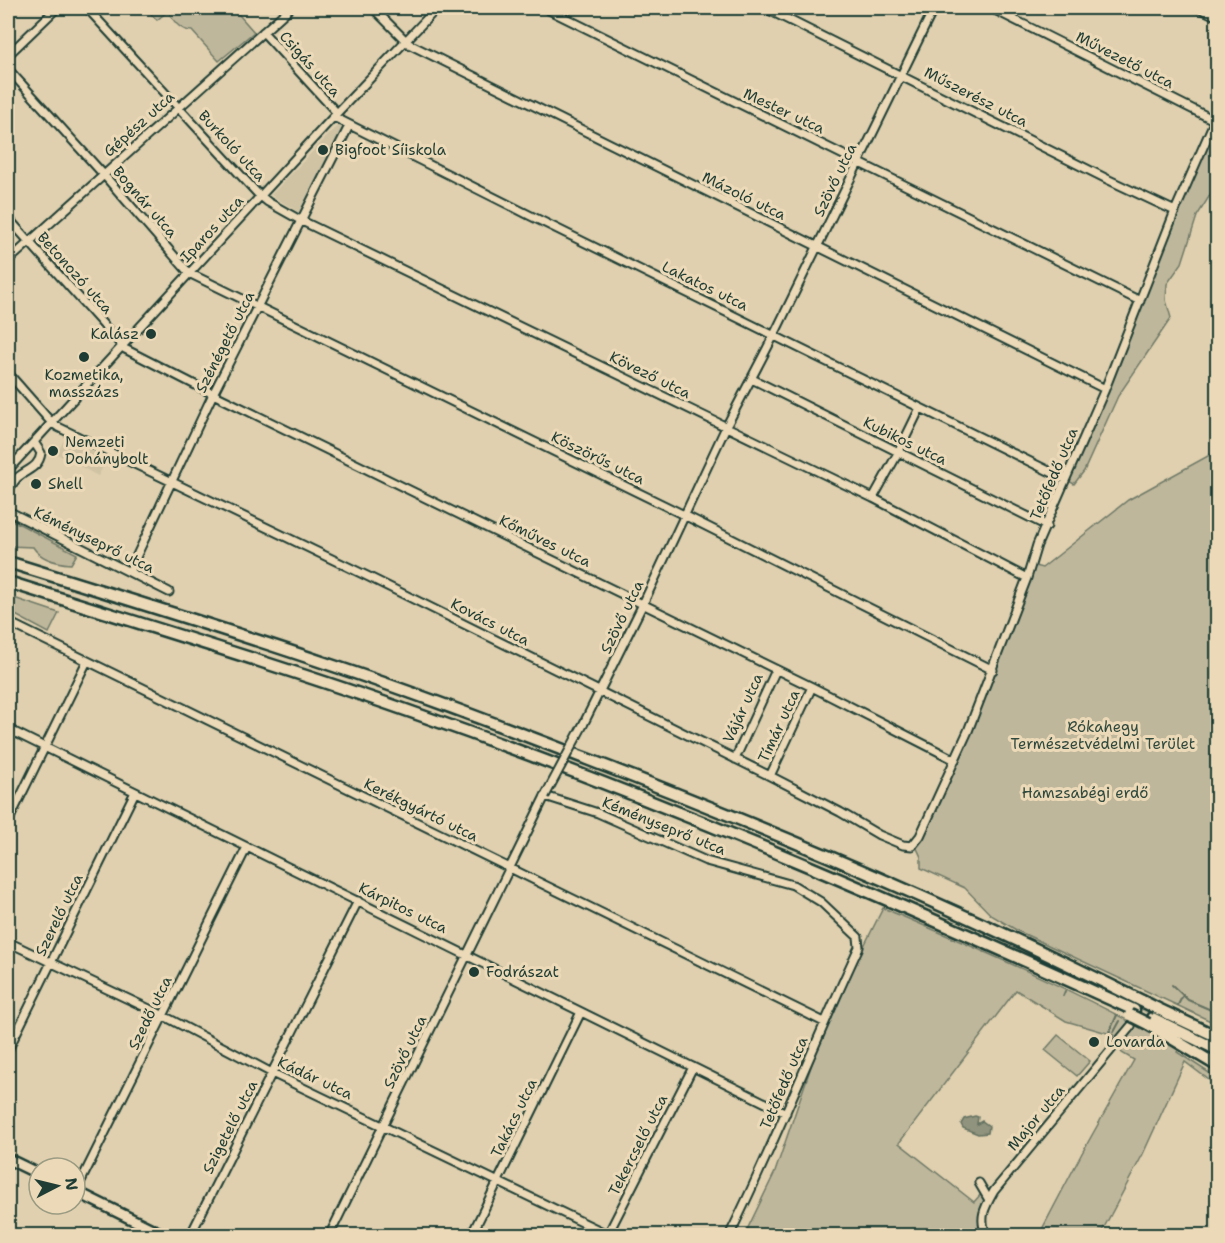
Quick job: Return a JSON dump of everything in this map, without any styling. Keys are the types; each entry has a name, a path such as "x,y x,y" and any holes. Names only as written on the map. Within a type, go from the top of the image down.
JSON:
{"highway":[{"path":"8,562 328,664 464,711 803,845 1046,952 1142,1001 1152,1017 1218,1066"},
{"path":"8,582 229,650 502,745 795,859 951,926 1132,1012 1152,1017 1218,1050"},
{"path":"1152,1017 1168,1013 1198,1020 1218,1029"},
{"path":"1168,1013 1218,1037"}],"main road":[{"path":"8,1159 27,1168"},
{"path":"87,1197 166,1236"}],"street":[{"path":"8,55 57,8"},
{"name":"Burkoló utca","path":"87,8 177,108 261,196"},
{"name":"Gépész utca","path":"8,261 290,8"},
{"path":"373,8 404,42"},
{"name":"Iparos utca","path":"8,470 437,8"},
{"name":"Mester utca","path":"545,8 1140,301"},
{"name":"Műszerész utca","path":"765,8 1175,211"},
{"name":"Szövő utca","path":"329,1236 545,796 600,693 686,516 726,427 774,335 934,8"},
{"name":"Művezető utca","path":"991,8 1216,116"},
{"path":"1199,8 1218,17"},
{"name":"Csigás utca","path":"263,32 336,115"},
{"name":"Mázoló utca","path":"404,42 1106,389"},
{"name":"Bognár utca","path":"8,69 189,273"},
{"name":"Lakatos utca","path":"336,115 350,126 1065,478"},
{"name":"Tetőfedő utca","path":"915,844 955,760 993,670 1037,545 1106,389 1175,211 1216,116"},
{"name":"Szénégető utca","path":"129,572 213,394 350,126"},
{"name":"Kövező utca","path":"261,196 300,220 873,498 1027,578"},
{"name":"Betonozó utca","path":"8,218 122,346"},
{"name":"Köszörűs utca","path":"189,273 686,516 993,670"},
{"name":"Kőműves utca","path":"122,346 213,394 812,687 955,760"},
{"path":"8,373 51,422"},
{"name":"Kubikos utca","path":"752,379 1047,526"},
{"path":"873,498 920,408"},
{"name":"Kovács utca","path":"51,422 770,776 879,835 903,845 915,844"},
{"path":"8,490 18,477 35,467 40,461 41,453 33,442"},
{"name":"Kéményseprő utca","path":"8,511 169,592"},
{"name":"Kerékgyártó utca","path":"8,622 824,1022"},
{"path":"8,822 87,661"},
{"name":"Vájár utca","path":"735,759 776,670"},
{"name":"Tímár utca","path":"770,776 812,687"},
{"name":"Kárpitos utca","path":"8,729 786,1113"},
{"name":"Szerelő utca","path":"8,1050 135,792"},
{"name":"Kéményseprő utca","path":"545,796 598,813 706,861 793,885 821,902 857,934 859,940"},
{"name":"Szedő utca","path":"87,1167 247,847"},
{"name":"Szigetelő utca","path":"190,1236 358,901"},
{"name":"Tetőfedő utca","path":"729,1236 859,947 859,940"},
{"name":"Kádár utca","path":"8,942 164,1016 272,1073 609,1235"},
{"name":"Takács utca","path":"471,1236 581,1012"},
{"name":"Major utca","path":"987,1236 982,1214 989,1200 1011,1169 1131,1026"},
{"name":"Tekercselő utca","path":"609,1235 693,1067"},
{"path":"978,1183 989,1200"}],"shaded area":[{"name":"Bigfoot Síiskola","path":"338,125 344,130 300,213 271,195"},
{"path":"66,436 108,457 98,476 57,454"},
{"path":"978,1117 977,1124 982,1121 989,1126 988,1133 978,1134 963,1128 961,1124 964,1119"}],"green space":[{"path":"145,8 233,8 254,32 219,61 192,31 177,25 168,11 157,20"},
{"path":"1217,113 1217,184 1197,216 1182,263 1167,284 1166,300 1171,318 1118,396 1084,471 1074,484 1065,479"},
{"name":"Rókahegy Természetvédelmi Terület","path":"1217,451 1217,1024 1018,931 991,915 965,888 921,868 921,857 915,844 955,760 1031,565 1042,568 1128,500"},
{"path":"8,518 77,554 71,564 45,558 33,547 8,546"},
{"path":"8,596 59,613 49,633 8,611"},
{"path":"883,908 1033,974 1107,1010 1179,1049 1177,1052 1217,1078 1217,1086 1185,1062 1143,1154 1100,1235 1039,1235 1134,1060 1122,1053 1119,1047 1134,1029 1126,1025 1116,1041 1112,1039 1114,1035 1066,1021 1016,990 899,1143 974,1202 983,1194 984,1201 979,1216 985,1235 744,1236 775,1172 817,1049 837,1000"},
{"path":"1058,1035 1090,1061 1077,1076 1045,1050"}],"waterway":[{"path":"1172,985 1188,1000 1218,1013"},
{"path":"1063,996 1065,991"},
{"path":"1178,1005 1183,995"},
{"path":"1109,1033 1117,1015"},
{"path":"1114,1032 1120,1021"}],"tunnel":[{"path":"1137,1020 1158,993"}],"place":[{"name":"Bigfoot Síiskola","path":"323,150"},
{"name":"Kalász","path":"151,334"},
{"name":"Kozmetika, masszázs","path":"84,357"},
{"name":"Nemzeti Dohánybolt","path":"53,451"},
{"name":"Shell","path":"36,484"},
{"name":"Fodrászat","path":"474,972"},
{"name":"Lovarda","path":"1094,1042"}],"park label":[{"name":"Hamzsabégi erdő","path":"1085,793"}]}
